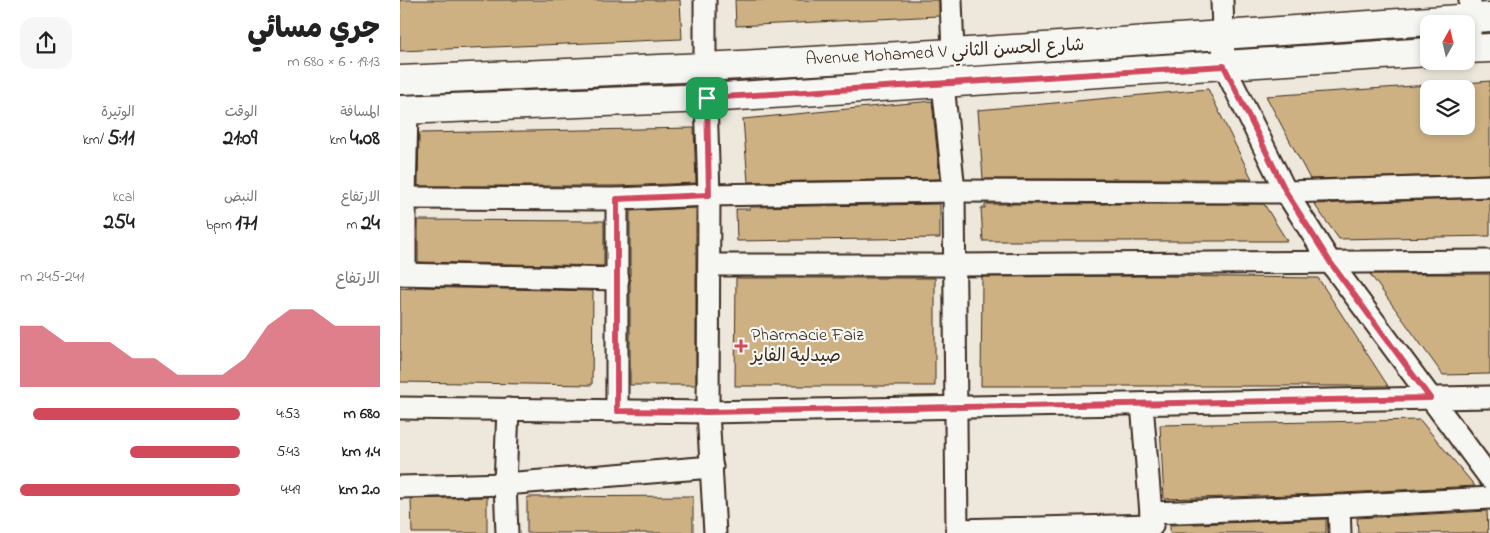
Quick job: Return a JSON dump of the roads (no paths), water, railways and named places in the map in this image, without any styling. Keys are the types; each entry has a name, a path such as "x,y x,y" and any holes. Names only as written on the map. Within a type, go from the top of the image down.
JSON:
{"main road":[{"name":"Avenue Mohamed V شارع الحسن الثاني","path":"400,80 705,67 1223,36 1477,12"},
{"name":"Avenue Mohamed V شارع الحسن الثاني","path":"404,110 707,98 1420,53"}],"street":[{"path":"705,0 709,195 708,412 715,533"},
{"path":"951,0 953,53"},
{"path":"1222,0 1224,66 1286,192 1330,262 1490,478"},
{"path":"1475,49 1477,12"},
{"path":"942,84 954,191 957,531 1152,524 1339,506 1490,498"},
{"path":"404,110 405,198 402,274 618,279"},
{"path":"405,198 617,199 709,195 954,191 1286,192 1490,186"},
{"path":"617,199 617,411"},
{"path":"709,265 1490,261"},
{"path":"400,408 708,412 1490,397"},
{"path":"1142,404 1152,524"},
{"path":"507,533 508,409"},
{"path":"400,487 506,484 712,467"},
{"path":"1339,506 1340,533"}],"place":[{"name":"Pharmacie Faiz صيدلية الفايز","path":"741,346"}]}
